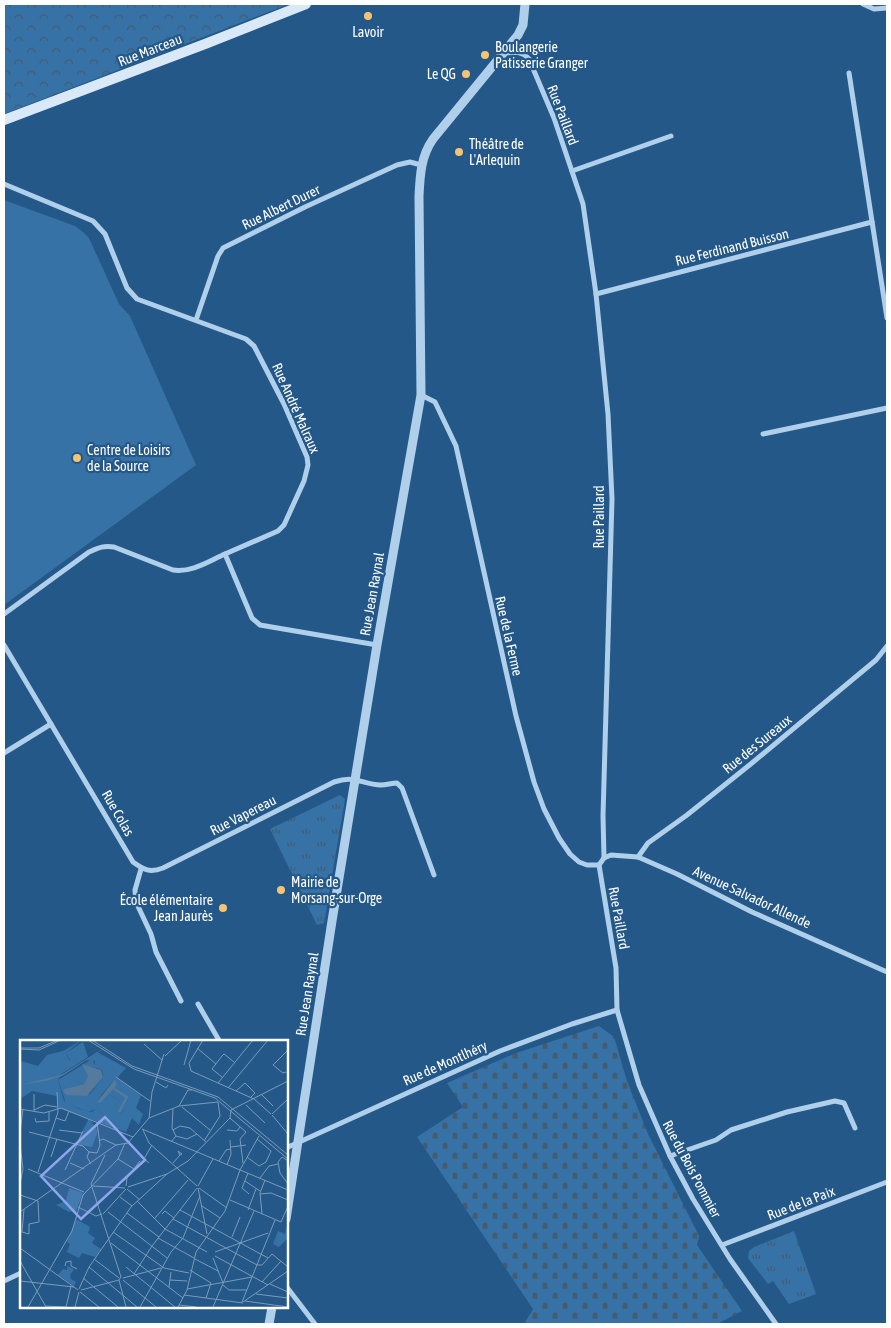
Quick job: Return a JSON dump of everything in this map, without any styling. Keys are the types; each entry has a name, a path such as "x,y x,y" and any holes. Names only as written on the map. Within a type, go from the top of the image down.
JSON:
{"main road":[{"name":"Rue Marceau","path":"4,120 306,4"}],"street":[{"name":"Rue Jean Raynal","path":"288,1206 377,645 421,395 419,233 421,165 433,138 505,53 518,34 522,26 525,4"},
{"path":"864,4 874,9 887,8"},
{"name":"Rue Paillard","path":"505,53 517,52 525,54 529,59 554,118 583,204 596,294 608,414 612,499 603,816 604,858"},
{"path":"849,73 887,318"},
{"path":"572,171 671,136"},
{"name":"Rue Albert Durer","path":"196,320 218,256 223,248 305,207 397,165 410,162 421,165"},
{"name":"Rue André Malraux","path":"4,184 93,221 105,234 127,288 142,301 246,339 254,346 280,396 307,457 308,465 304,481 284,525 278,531 192,569 181,571 173,570 114,547 99,547 89,552 4,614"},
{"name":"Rue Ferdinand Buisson","path":"596,294 872,222"},
{"name":"Rue de la Ferme","path":"421,395 435,402 456,446 514,707 534,782 548,816 570,854 579,862 587,865 599,865"},
{"path":"763,434 887,408"},
{"path":"225,554 252,618 260,625 377,645"},
{"name":"Rue Colas","path":"4,644 133,862 141,868"},
{"name":"Rue des Sureaux","path":"638,857 648,843 687,815 752,763 876,660 887,646"},
{"path":"4,752 51,724"},
{"name":"Rue Vapereau","path":"141,868 154,872 334,782 345,778 356,779"},
{"path":"356,779 381,784 397,783 402,788 434,875"},
{"name":"Avenue Salvador Allende","path":"604,858 611,855 638,857 752,912 887,972"},
{"path":"599,865 604,858"},
{"name":"Rue Paillard","path":"599,865 616,968 617,1010"},
{"path":"141,868 135,890 136,902 151,934 156,952 181,1001"},
{"path":"198,1004 219,1040"},
{"name":"Rue de Montlhéry","path":"288,1147 500,1051 572,1024 617,1010"},
{"name":"Rue du Bois Pommier","path":"617,1010 639,1085 670,1156 693,1199 722,1245 776,1324"},
{"path":"670,1156 716,1140 731,1130 787,1112 835,1101 844,1103 855,1128"},
{"name":"Rue de la Paix","path":"722,1245 887,1182"},
{"path":"4,1281 20,1273"},
{"path":"288,1289 315,1324"},
{"path":"269,1324 272,1308"}],"green space":[{"path":"4,4 289,4 4,114"},
{"path":"4,200 75,226 89,238 119,304 130,316 196,465 4,605"},
{"path":"340,795 345,799 324,923 317,925 270,829"},
{"path":"599,1026 614,1037 627,1081 648,1134 699,1236 697,1245 742,1311 717,1324 524,1324 533,1309 417,1137 463,1107 447,1083 516,1053"},
{"path":"794,1231 816,1294 789,1304 773,1281 768,1284 748,1258 749,1251 754,1247"}],"place":[{"name":"Lavoir","path":"368,16"},
{"name":"Boulangerie Patisserie Granger","path":"485,55"},
{"name":"Le QG","path":"466,74"},
{"name":"Théâtre de L'Arlequin","path":"459,152"},
{"name":"Centre de Loisirs de la Source","path":"77,458"},
{"name":"Mairie de Morsang-sur-Orge","path":"281,890"},
{"name":"École élémentaire Jean Jaurès","path":"223,908"}]}
